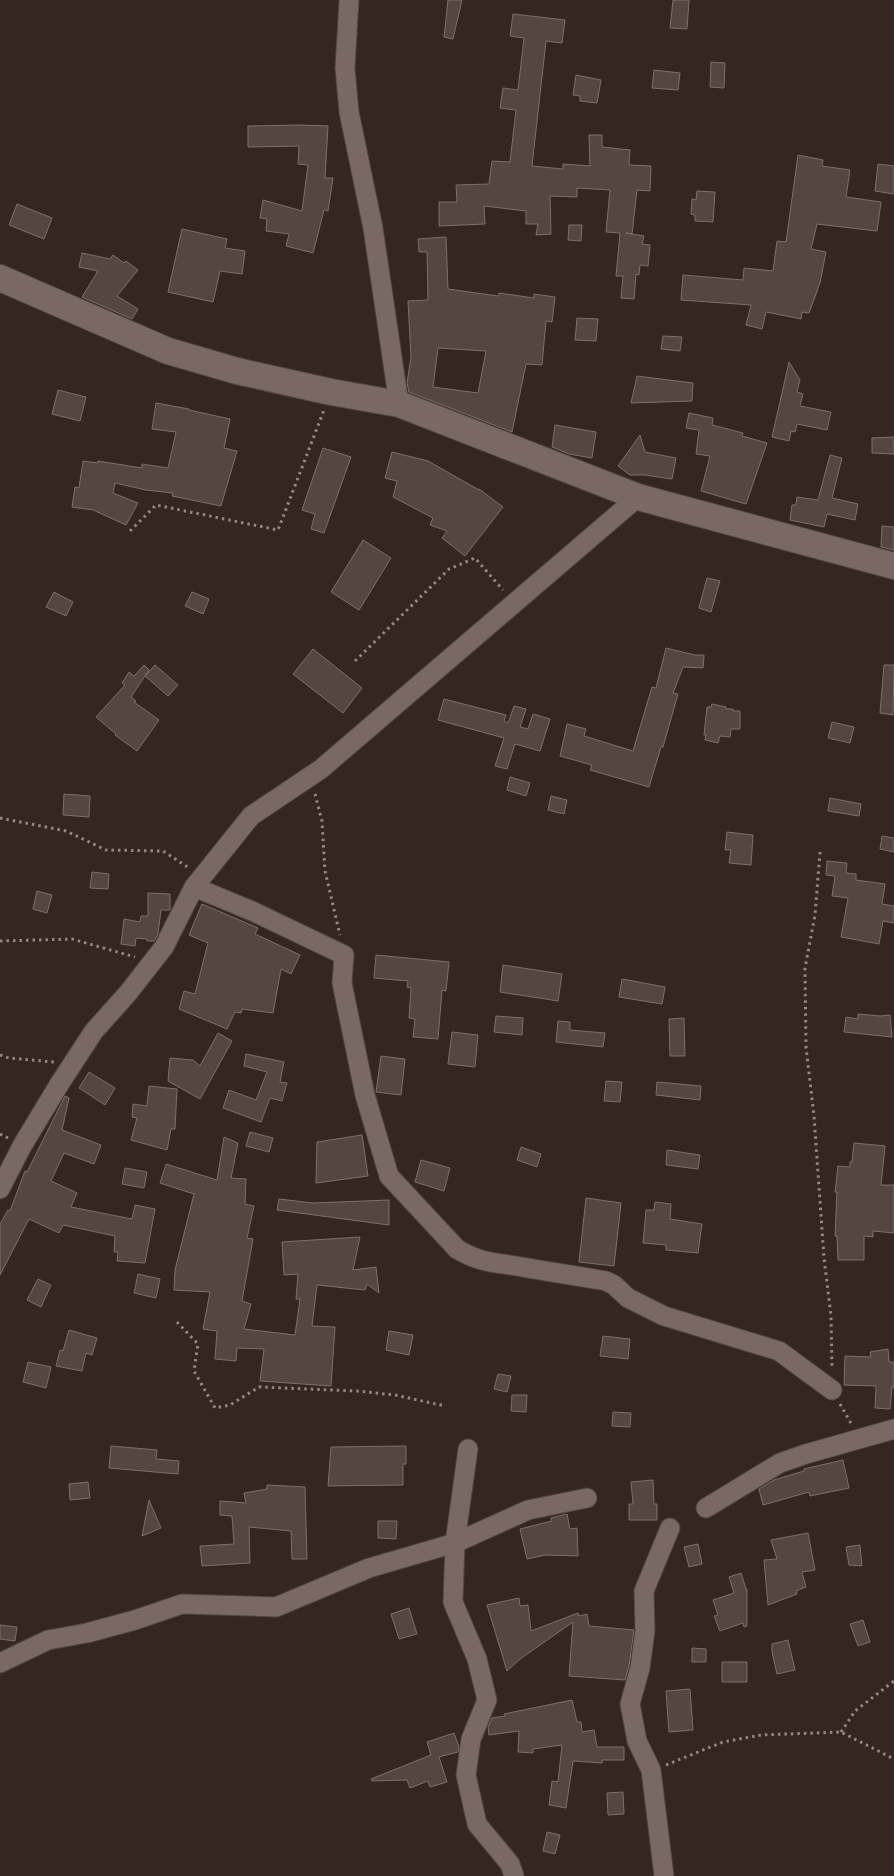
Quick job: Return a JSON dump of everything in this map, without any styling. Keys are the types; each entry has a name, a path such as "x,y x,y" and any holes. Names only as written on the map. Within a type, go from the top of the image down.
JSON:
{"main road":[{"path":"0,278 168,351 237,371 331,392 399,404 638,496 894,566"}],"street":[{"path":"349,0 345,68 349,112 373,228 399,404"},
{"path":"0,1189 22,1146 72,1063 94,1031 128,993 164,947 198,882 251,816 321,769 638,496"},
{"path":"198,882 252,911 344,955 342,983 361,1077 389,1176 456,1249 482,1262 508,1264 606,1281 614,1285 628,1298 664,1316 778,1351 832,1390"},
{"path":"706,1508 780,1463 894,1429"},
{"path":"468,1449 455,1543 453,1602 477,1659 487,1700 471,1739 466,1775 477,1824 510,1864 514,1876"},
{"path":"0,1663 48,1640 106,1628 182,1604 276,1607 369,1568 455,1543 528,1510 588,1498"},
{"path":"664,1876 651,1770 637,1741 630,1704 640,1668 645,1631 644,1591 670,1528"}],"path":[{"path":"130,531 156,505 278,530 331,392"},
{"path":"355,661 449,569 475,558 515,602"},
{"path":"310,776 322,821 325,871 344,955"},
{"path":"0,818 66,830 106,850 163,851 198,882"},
{"path":"820,852 815,914 805,968 806,1047 814,1116 824,1258 831,1316 832,1390 860,1438"},
{"path":"0,941 72,939 152,962"},
{"path":"0,1055 9,1058 72,1063"},
{"path":"177,1322 198,1344 194,1371 216,1408 230,1405 259,1387 357,1391 395,1395 445,1406"},
{"path":"841,1732 855,1711 894,1681"},
{"path":"651,1770 723,1742 761,1735 841,1732 894,1759"}],"building":[{"path":"448,0 462,0 453,39 444,37"},
{"path":"673,0 689,0 687,29 670,28"},
{"path":"513,14 565,20 562,43 546,41 532,166 563,169 563,164 590,166 589,135 602,135 602,147 630,150 629,165 651,166 650,191 637,190 632,234 644,236 642,244 650,245 648,266 640,265 639,275 636,274 634,299 621,298 623,276 616,276 620,233 606,232 610,190 577,188 577,197 550,196 551,234 536,235 538,224 526,224 526,211 484,206 485,224 439,226 439,202 457,202 456,185 489,184 492,161 510,162 516,110 500,108 503,88 518,90 524,38 510,36"},
{"path":"711,62 725,63 724,88 710,87"},
{"path":"654,70 680,73 678,90 652,88"},
{"path":"576,75 601,80 597,103 580,101 580,96 573,95"},
{"path":"248,126 328,126 325,178 333,178 328,211 324,210 313,253 286,246 289,234 266,231 267,219 260,218 263,200 302,211 308,165 298,164 299,146 248,147"},
{"path":"798,155 823,160 822,166 850,170 846,197 881,202 877,231 817,224 811,249 826,252 820,283 809,313 802,312 801,319 766,312 762,329 746,325 751,305 681,300 683,275 743,280 744,268 773,271 777,241 786,242"},
{"path":"878,164 894,166 894,194 875,191"},
{"path":"697,191 715,192 713,222 695,221 695,215 691,214 692,199 696,200"},
{"path":"17,204 52,218 44,239 9,225"},
{"path":"569,225 582,225 581,241 568,240"},
{"path":"182,229 227,239 225,248 245,251 242,274 220,271 213,302 168,292"},
{"path":"446,237 448,289 498,296 499,293 534,298 534,294 555,297 552,322 546,321 542,365 526,364 512,432 409,392 407,383 411,357 408,301 428,300 427,252 419,252 418,239","holes":["438,348 486,351 478,393 433,387"]},
{"path":"82,253 110,259 113,255 124,263 126,261 138,270 117,296 138,309 132,319 82,297 98,271 79,267"},
{"path":"577,318 598,319 596,341 575,340"},
{"path":"663,336 682,337 680,351 661,349"},
{"path":"789,362 800,380 797,392 803,394 800,406 831,412 827,430 797,424 795,432 791,431 789,441 772,437"},
{"path":"637,376 693,383 692,401 631,403"},
{"path":"58,390 86,397 80,421 52,414"},
{"path":"156,403 230,419 224,448 237,451 221,506 172,496 173,493 146,490 115,483 113,493 138,503 126,525 93,510 72,507 75,487 79,488 83,461 98,463 98,461 142,468 142,464 168,468 176,432 152,429"},
{"path":"689,413 713,418 712,425 743,433 742,436 767,443 746,504 701,491 710,456 696,454 699,430 686,428"},
{"path":"555,425 596,432 592,458 569,454 552,447"},
{"path":"640,435 645,452 676,458 672,479 630,475 618,466"},
{"path":"894,437 894,454 872,453 872,438"},
{"path":"323,448 351,457 324,533 311,529 315,514 302,510"},
{"path":"392,452 428,461 479,489 503,507 465,556 442,538 447,531 430,525 433,518 393,497 397,481 385,478"},
{"path":"830,455 842,458 832,498 858,504 855,520 827,514 824,527 790,520 792,505 796,505 797,497 818,500"},
{"path":"882,526 894,527 894,550 881,547"},
{"path":"363,540 391,558 359,610 331,592"},
{"path":"707,578 720,581 711,612 699,608"},
{"path":"54,592 73,602 66,616 46,607"},
{"path":"192,592 209,599 203,614 185,606"},
{"path":"666,648 695,655 704,655 703,668 683,667 673,693 678,694 663,747 661,747 649,787 590,770 592,765 560,756 567,724 586,729 584,736 633,751 652,687 656,688"},
{"path":"313,649 362,688 343,713 293,674"},
{"path":"144,665 149,670 131,697 136,701 134,702 159,720 137,751 115,735 96,717 125,685 122,683 129,672 134,676"},
{"path":"155,665 178,685 168,696 145,676"},
{"path":"884,665 894,665 893,715 880,713"},
{"path":"444,699 506,715 504,721 508,723 514,706 526,709 520,727 528,729 533,714 550,719 540,751 515,744 507,769 495,766 504,738 438,720"},
{"path":"712,704 726,707 726,709 733,709 733,711 740,711 740,729 731,729 730,737 720,736 718,743 705,740 706,735 704,735 707,707 711,707"},
{"path":"832,722 854,727 850,743 828,738"},
{"path":"510,777 530,783 526,796 507,790"},
{"path":"64,794 90,796 89,817 63,815"},
{"path":"551,796 567,800 564,814 548,810"},
{"path":"830,798 861,804 859,816 828,811"},
{"path":"727,832 753,835 751,865 729,863 731,850 725,850"},
{"path":"882,836 894,838 894,852 880,849"},
{"path":"827,861 847,863 846,873 856,874 856,880 885,884 882,904 894,906 894,923 883,921 879,944 841,937 848,898 832,896 835,876 826,875"},
{"path":"92,872 109,874 108,889 90,888"},
{"path":"37,891 52,895 47,913 33,909"},
{"path":"148,893 170,894 170,910 161,910 158,934 154,941 136,938 135,946 121,944 124,919 140,922 141,916 148,916"},
{"path":"202,904 258,928 255,934 300,955 291,974 281,969 273,1013 242,1009 241,1013 235,1012 227,1029 179,1009 184,991 195,994 208,943 189,935"},
{"path":"376,955 449,962 446,991 442,990 438,1039 413,1037 415,1019 409,1018 411,988 407,987 408,981 374,978"},
{"path":"503,965 562,974 558,1001 500,992"},
{"path":"622,979 665,987 662,1004 619,997"},
{"path":"858,1014 890,1015 892,1037 844,1032 846,1017 858,1019"},
{"path":"496,1016 523,1018 522,1035 494,1032"},
{"path":"684,1018 685,1056 670,1056 669,1019"},
{"path":"558,1021 570,1022 570,1030 605,1033 603,1047 556,1042"},
{"path":"452,1032 478,1035 475,1067 448,1064"},
{"path":"218,1033 232,1041 200,1099 168,1081 170,1058 193,1060 200,1066"},
{"path":"246,1054 284,1062 280,1082 287,1083 282,1101 270,1098 261,1122 223,1108 229,1090 256,1100 267,1072 244,1066"},
{"path":"381,1056 405,1059 401,1095 376,1092"},
{"path":"89,1072 115,1088 105,1105 79,1088"},
{"path":"606,1081 622,1082 620,1102 604,1101"},
{"path":"657,1082 701,1086 700,1100 656,1095"},
{"path":"149,1086 177,1089 175,1129 171,1129 167,1150 131,1140 137,1118 132,1117 133,1104 147,1106"},
{"path":"65,1096 69,1098 62,1130 101,1145 94,1164 64,1153 51,1181 77,1193 71,1207 132,1219 135,1205 155,1209 145,1263 117,1261 118,1252 114,1252 115,1236 63,1225 59,1233 29,1219 0,1275 0,1224 8,1210 10,1211 25,1171 27,1172"},
{"path":"250,1132 273,1138 269,1152 246,1146"},
{"path":"362,1135 368,1176 316,1183 317,1142"},
{"path":"224,1137 238,1143 231,1178 246,1179 245,1204 254,1206 247,1238 253,1239 242,1301 251,1304 244,1329 295,1335 300,1299 296,1299 298,1274 284,1275 282,1242 360,1237 353,1270 376,1267 379,1293 367,1284 365,1290 317,1285 312,1326 335,1327 331,1386 260,1381 264,1349 237,1348 236,1361 215,1359 217,1331 203,1329 210,1292 174,1290 175,1270 194,1194 160,1183 166,1164 217,1180"},
{"path":"854,1143 885,1146 881,1185 894,1185 894,1233 873,1231 873,1237 864,1236 864,1260 838,1260 837,1236 835,1236 837,1192 835,1192 838,1166 850,1167"},
{"path":"521,1147 541,1154 537,1167 517,1160"},
{"path":"667,1150 700,1155 698,1169 666,1165"},
{"path":"421,1160 450,1168 444,1191 415,1182"},
{"path":"125,1168 147,1172 144,1188 122,1184"},
{"path":"586,1198 621,1203 614,1266 579,1262"},
{"path":"279,1199 313,1203 389,1200 389,1225 277,1210"},
{"path":"655,1202 671,1204 670,1219 702,1224 698,1253 666,1250 666,1245 643,1243 646,1210 654,1210"},
{"path":"138,1274 160,1279 156,1298 134,1293"},
{"path":"38,1279 51,1285 41,1307 27,1300"},
{"path":"69,1330 97,1338 92,1355 86,1353 82,1371 56,1366 60,1350 63,1351"},
{"path":"389,1331 413,1335 409,1355 386,1350"},
{"path":"603,1336 630,1339 628,1359 600,1356"},
{"path":"888,1349 889,1362 894,1362 894,1388 892,1387 890,1409 875,1408 876,1386 844,1385 845,1356 871,1357 870,1352"},
{"path":"28,1362 51,1367 46,1388 23,1382"},
{"path":"498,1374 511,1376 507,1392 494,1389"},
{"path":"512,1395 527,1395 526,1412 511,1411"},
{"path":"613,1412 631,1413 630,1427 612,1426"},
{"path":"111,1446 157,1450 156,1459 179,1461 178,1474 109,1468"},
{"path":"406,1446 406,1464 403,1464 403,1485 328,1486 331,1447"},
{"path":"843,1460 849,1488 810,1496 809,1492 763,1505 759,1489 774,1480 804,1471 804,1469"},
{"path":"653,1480 654,1504 657,1504 657,1520 629,1520 629,1504 633,1504 631,1482"},
{"path":"88,1482 90,1498 70,1500 69,1484"},
{"path":"267,1485 305,1487 307,1559 292,1559 291,1531 249,1527 250,1563 202,1566 200,1546 234,1544 232,1516 220,1515 220,1501 246,1503 244,1493 267,1489"},
{"path":"149,1500 161,1528 142,1536"},
{"path":"567,1514 570,1529 577,1528 578,1556 546,1555 527,1559 520,1529 552,1521 551,1518"},
{"path":"378,1521 397,1521 396,1539 378,1538"},
{"path":"808,1533 815,1570 802,1572 806,1587 796,1591 797,1594 768,1605 764,1560 777,1559 771,1540"},
{"path":"698,1544 702,1564 689,1567 684,1547"},
{"path":"860,1545 862,1566 849,1565 846,1547"},
{"path":"741,1573 747,1589 747,1626 744,1627 743,1623 720,1631 714,1616 718,1615 713,1600 734,1593 729,1577"},
{"path":"519,1598 520,1606 528,1605 531,1631 578,1613 579,1616 587,1614 589,1626 634,1630 625,1680 569,1676 573,1622 520,1659 507,1671 487,1605"},
{"path":"409,1608 417,1634 399,1639 391,1614"},
{"path":"863,1620 870,1642 858,1646 850,1624"},
{"path":"0,1625 17,1627 15,1641 0,1639"},
{"path":"788,1640 795,1670 777,1674 772,1644"},
{"path":"692,1648 706,1649 706,1662 692,1662"},
{"path":"722,1662 747,1662 747,1682 722,1682"},
{"path":"690,1689 693,1730 669,1732 666,1691"},
{"path":"572,1700 577,1722 581,1722 582,1732 594,1730 597,1747 624,1747 624,1760 602,1760 602,1763 573,1761 566,1808 549,1805 552,1781 558,1782 562,1745 533,1749 533,1753 518,1752 519,1731 489,1735 488,1727 492,1718 505,1716 504,1714"},
{"path":"454,1733 459,1747 458,1752 439,1757 447,1782 430,1787 428,1781 410,1788 407,1780 372,1781 371,1779 431,1755 427,1742"},
{"path":"623,1792 624,1814 608,1815 607,1793"},
{"path":"547,1832 560,1835 555,1854 543,1851"}]}
